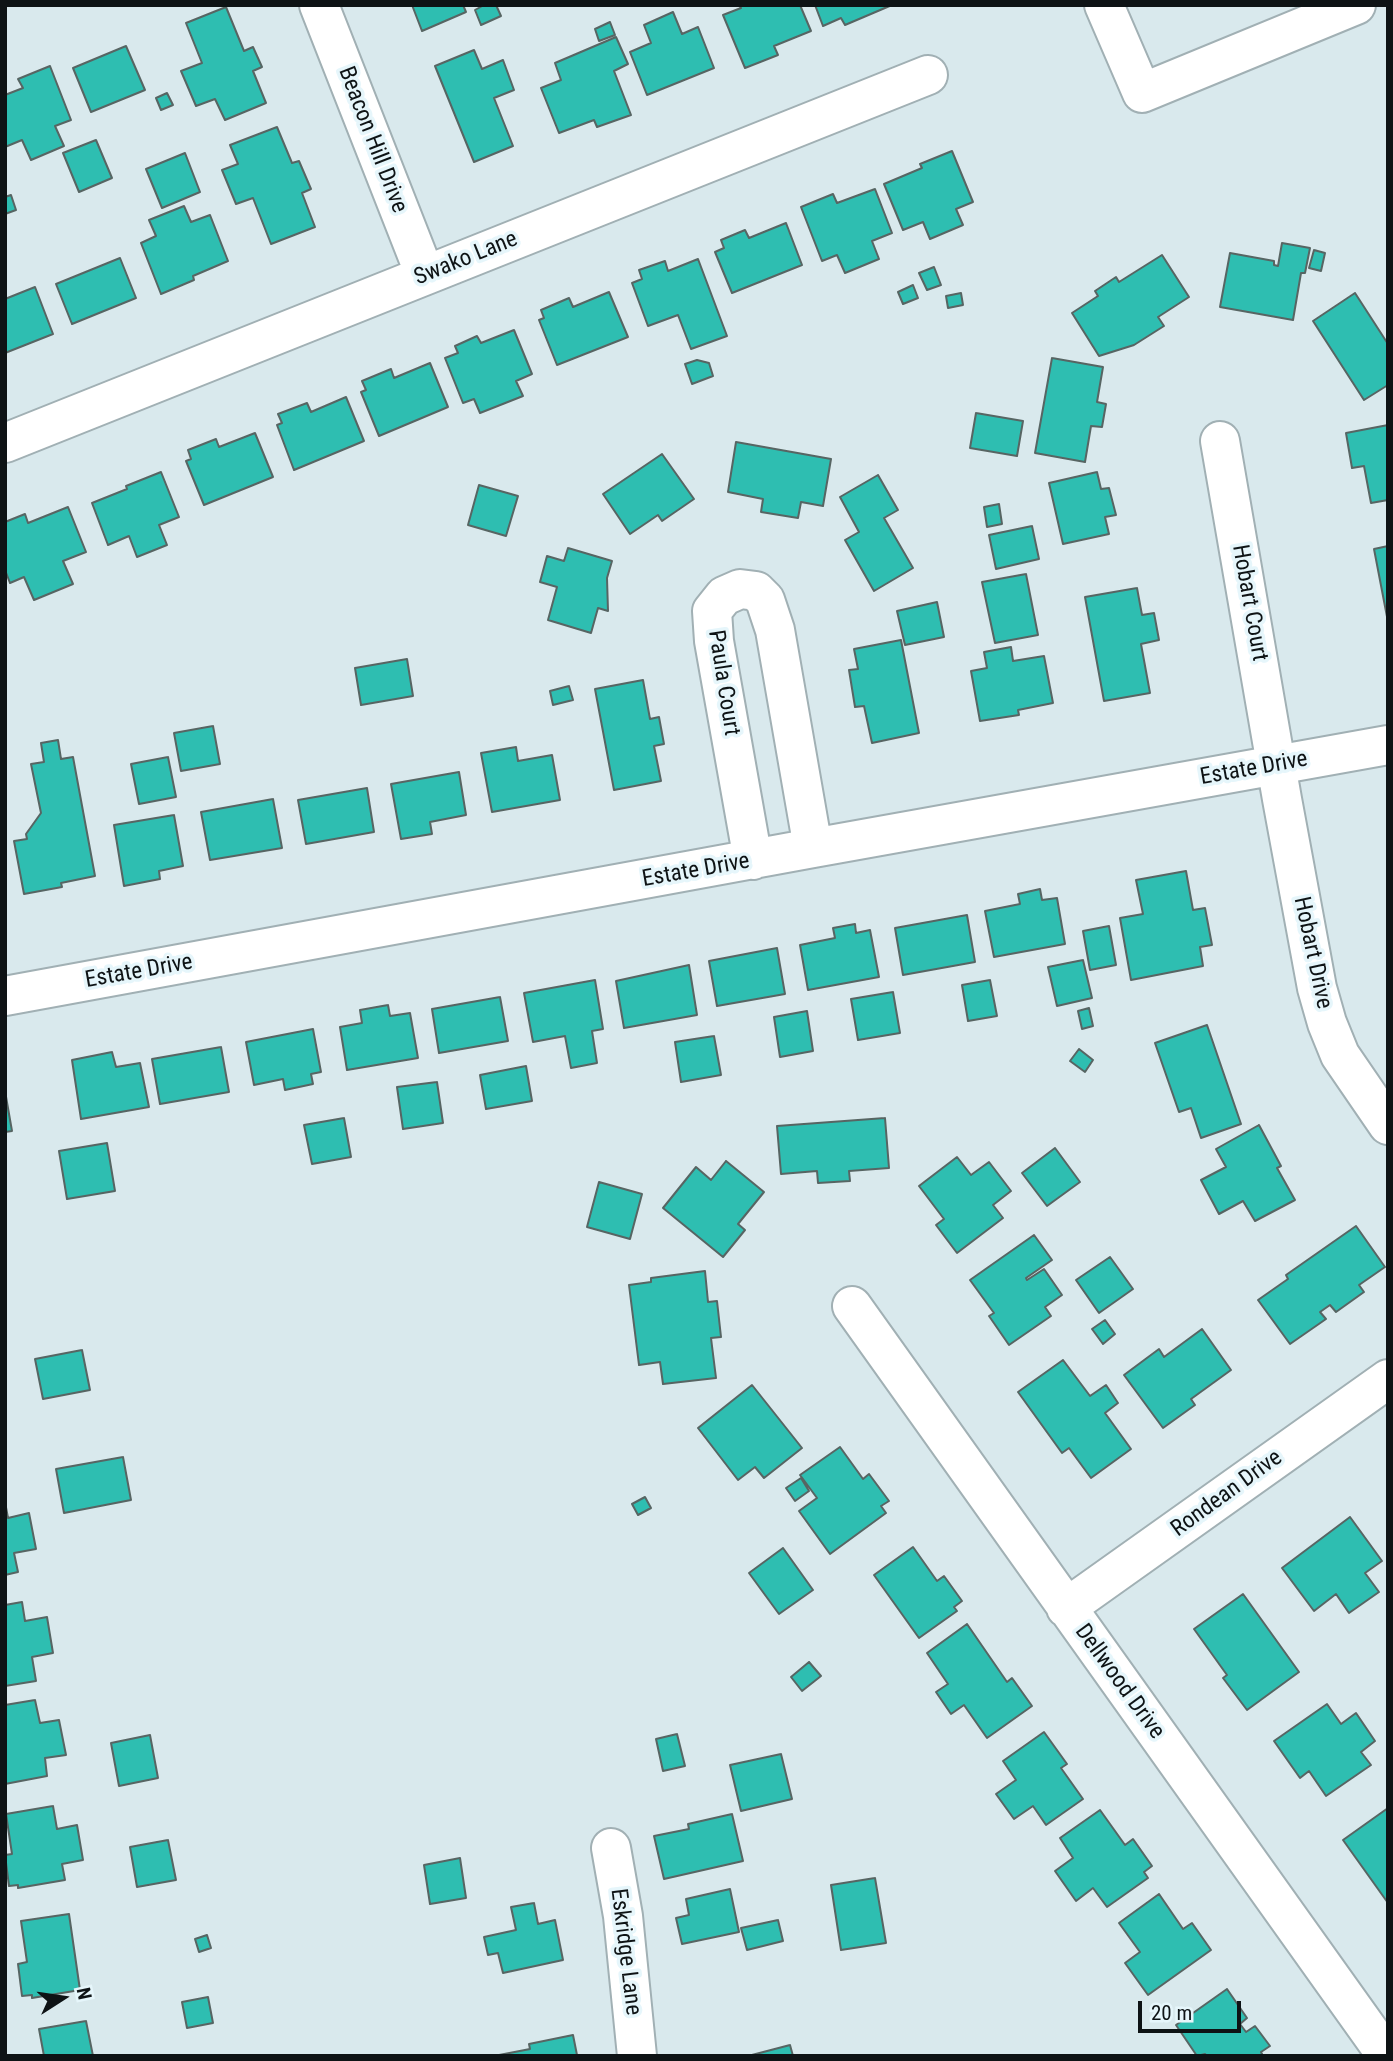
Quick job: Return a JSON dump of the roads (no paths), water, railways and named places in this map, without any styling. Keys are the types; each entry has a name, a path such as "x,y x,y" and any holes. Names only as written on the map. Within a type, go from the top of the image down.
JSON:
{"street":[{"name":"Beacon Hill Drive","path":"319,5 425,275"},
{"path":"1104,5 1142,93 1346,7"},
{"name":"Swako Lane","path":"5,443 928,75"},
{"name":"Hobart Court","path":"1220,441 1278,765"},
{"name":"Paula Court","path":"753,860 712,611 724,596 740,589 756,591 765,600 775,630 813,848"},
{"name":"Estate Drive","path":"5,996 1388,745"},
{"name":"Hobart Drive","path":"1278,765 1317,988 1327,1023 1340,1055 1388,1125"},
{"name":"Dellwood Drive","path":"852,1306 1387,2056"},
{"name":"Rondean Drive","path":"1066,1608 1388,1379"},
{"name":"Eskridge Lane","path":"611,1848 623,1916 638,2056"}]}
